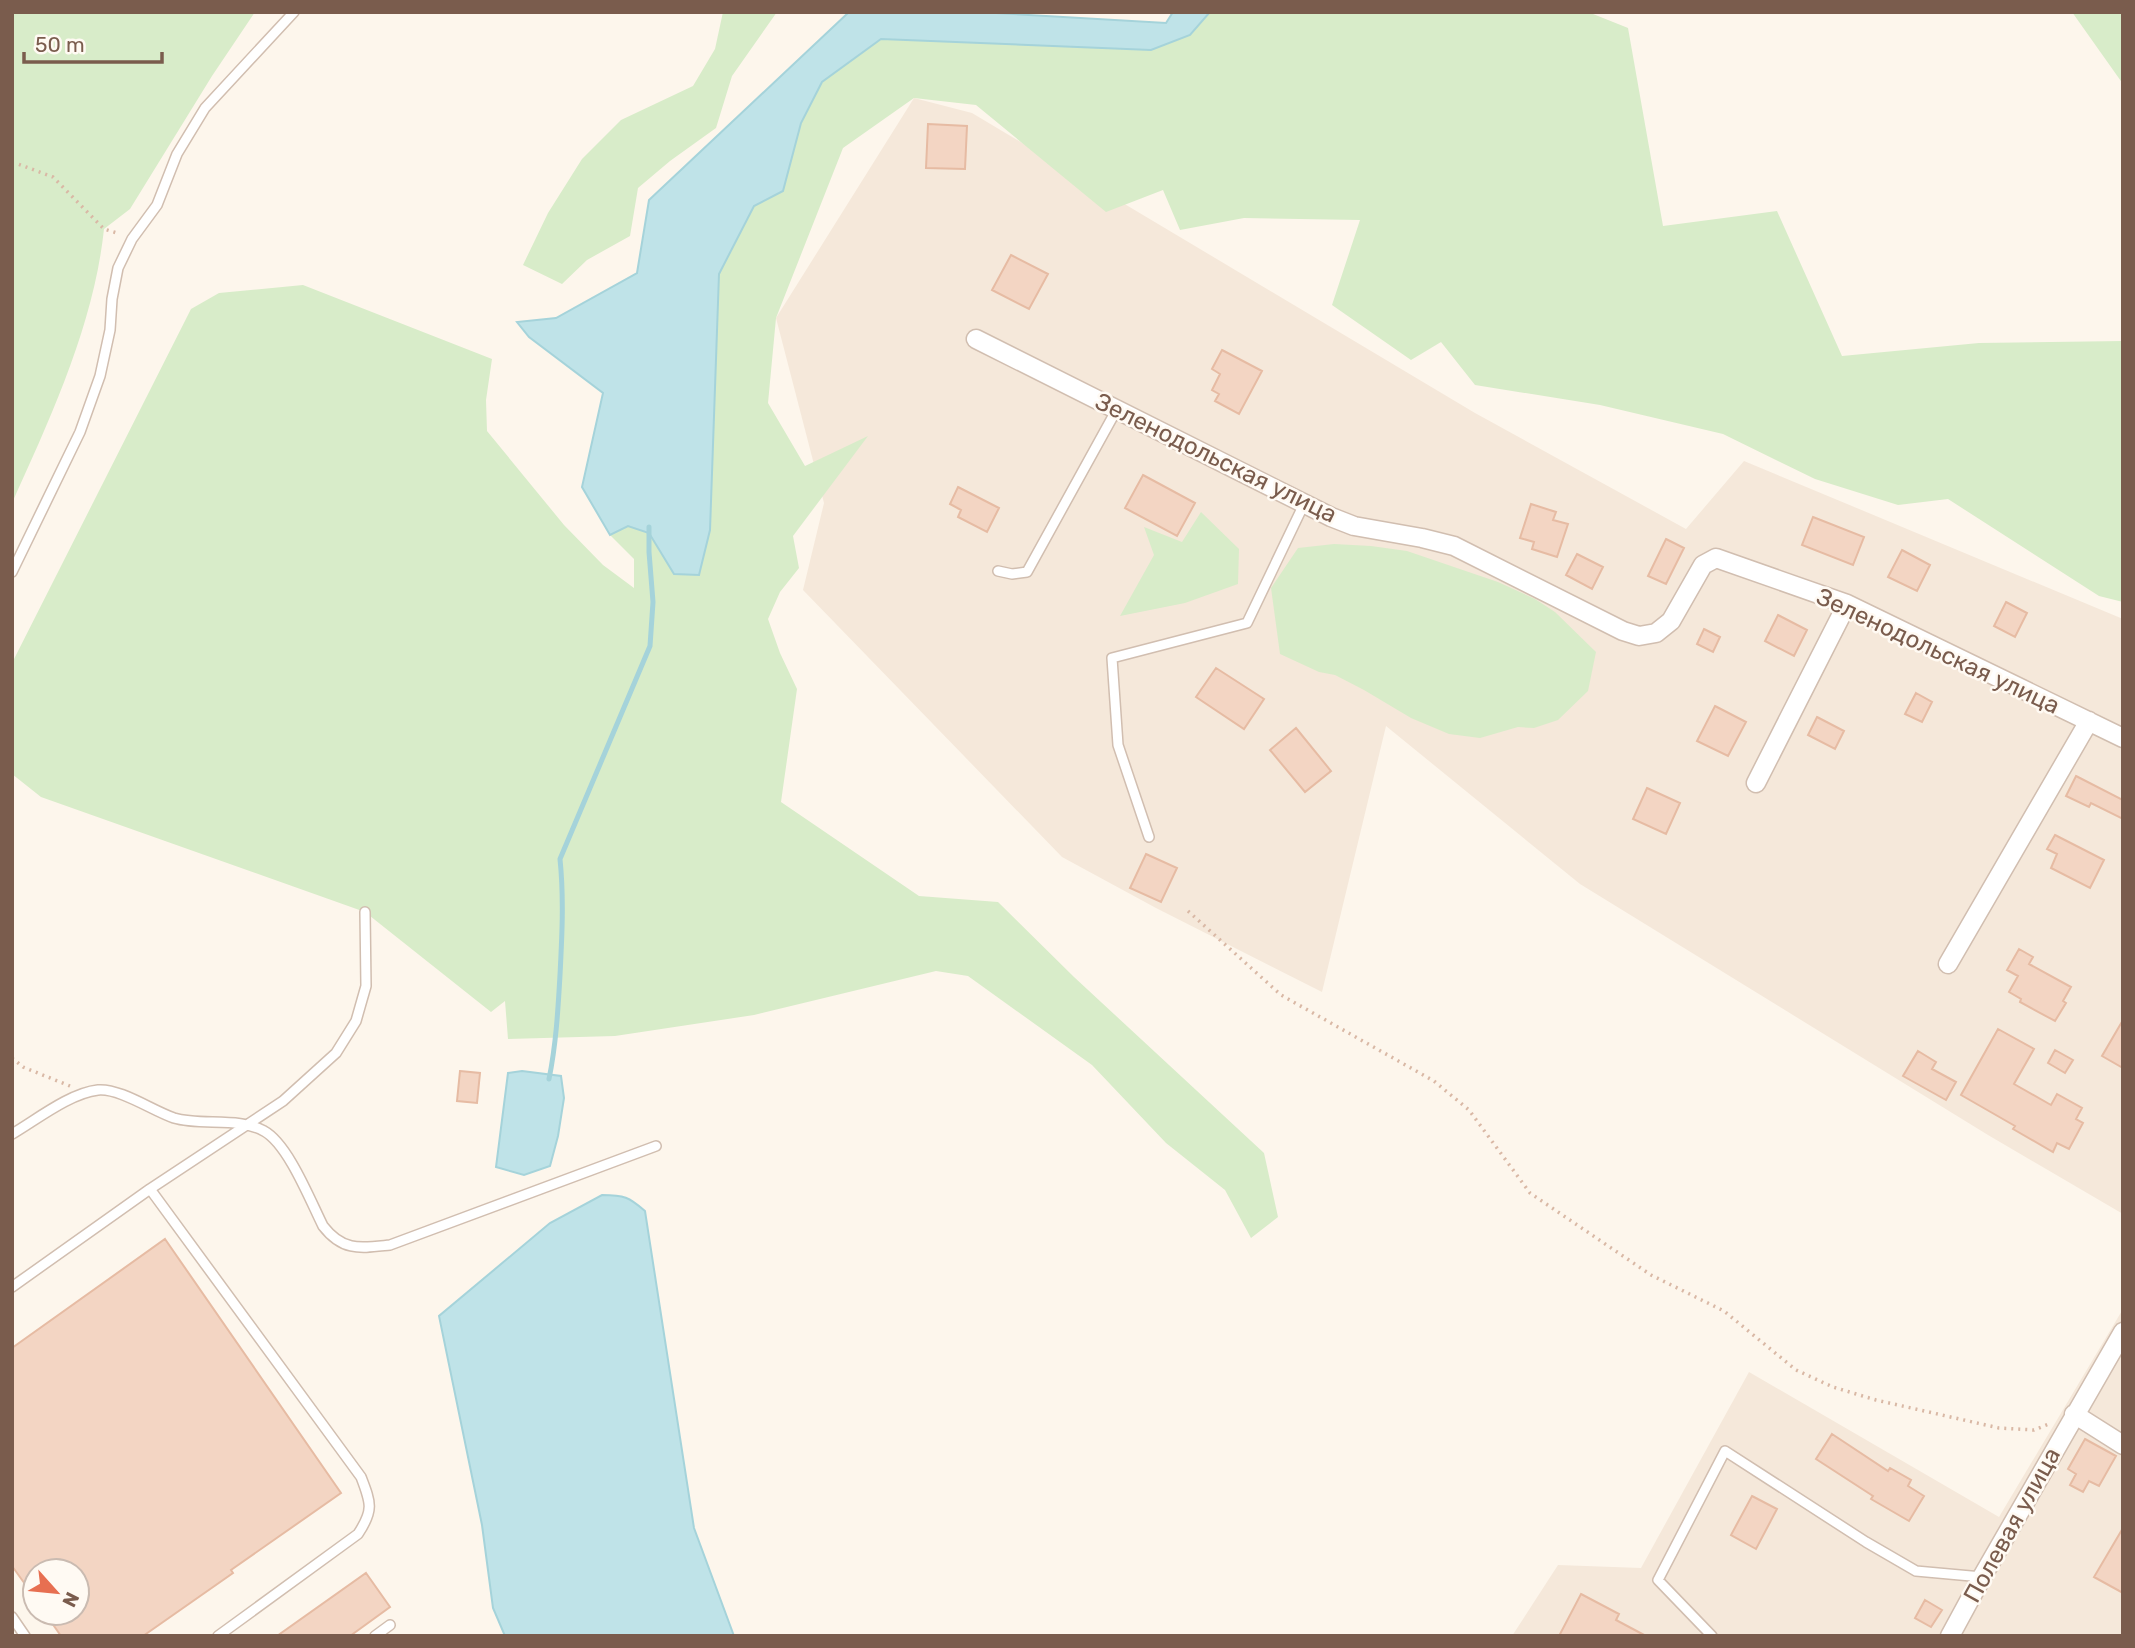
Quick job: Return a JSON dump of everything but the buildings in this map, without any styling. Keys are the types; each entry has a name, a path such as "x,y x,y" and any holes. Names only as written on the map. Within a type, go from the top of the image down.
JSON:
{"street":[{"name":"Зеленодольская улица","path":"976,338 1331,517 1354,526 1454,546 1623,631 1639,636 1656,633 1671,621 1703,565 1716,558 1847,604 2123,738"},
{"path":"1756,783 1847,604"},
{"path":"1948,964 2089,721"},
{"name":"Полевая улица","path":"1950,1636 2123,1332"},
{"path":"2074,1414 2123,1446"}],"lane":[{"path":"12,572 80,432 100,376 110,330 118,268 132,239 157,205 177,154 205,107 294,12"},
{"path":"998,571 1012,574 1027,572 1116,409"},
{"path":"1149,837 1118,745 1112,658 1247,623 1304,504"},
{"path":"12,1287 150,1189 283,1101 336,1053 356,1021 366,986 365,912"},
{"path":"12,1134 68,1101 101,1090 118,1094 175,1118 225,1122 264,1130 283,1149 323,1226 341,1243 357,1248 390,1245 656,1146"},
{"path":"150,1189 361,1477 370,1501 367,1520 358,1534 218,1636"},
{"path":"1713,1636 1658,1580 1725,1451 1916,1571 1982,1577"},
{"path":"12,1617 25,1636"},
{"path":"375,1636 390,1625"}],"path":[{"path":"12,164 53,177 104,229 132,239"},
{"path":"1188,911 1281,995 1434,1081 1469,1110 1530,1193 1651,1275 1724,1311 1796,1370 1833,1387 1854,1393 1999,1428 2034,1430 2074,1414"},
{"path":"12,1058 23,1067 87,1093"}],"shaded area":[{"path":"914,98 972,113 1475,413 1686,529 1744,461 2123,619 2123,1214 1988,1135 1580,884 1386,726 1322,992 1062,857 803,590 824,503 776,318"},
{"path":"2123,1309 2123,1636 1512,1636 1558,1565 1641,1568 1749,1372 1999,1517"}],"green space":[{"path":"12,12 255,12 130,209 104,229 99,265 81,335 56,404 12,503"},
{"path":"723,12 777,12 732,76 716,128 638,188 630,236 587,260 562,284 523,265 548,213 582,159 621,120 693,86 715,49"},
{"path":"1210,12 1588,12 1628,28 1663,226 1777,211 1842,356 1979,343 2123,341 2123,602 2099,596 1948,499 1898,505 1815,479 1723,434 1600,405 1475,385 1441,342 1411,360 1332,305 1360,220 1244,218 1180,230 1163,190 1106,212 976,105 914,98 843,148 776,318 768,403 805,466 868,436 793,536 799,568 780,592 768,619 797,689 781,802 919,896 998,902 1074,977 1264,1153 1278,1217 1251,1238 1225,1190 1166,1143 1092,1065 968,976 936,971 754,1015 615,1036 508,1039 505,1001 491,1012 365,912 41,797 12,774 12,663 191,309 219,293 303,285 492,359 486,400 487,431 564,525 603,565 634,588 634,559 610,535 628,526 649,533 674,574 699,575 710,530 719,274 754,206 783,191 801,123 822,82 881,39 1151,50 1190,35"},
{"path":"2072,12 2123,12 2123,84"},
{"path":"1201,512 1239,549 1238,584 1185,603 1120,616 1154,555 1144,527 1182,542"},
{"path":"1334,544 1407,551 1498,582 1535,599 1555,612 1596,652 1588,691 1558,720 1534,728 1518,727 1480,738 1449,734 1411,718 1335,675 1319,672 1280,654 1271,588 1298,548"}],"water":[{"path":"849,12 978,12 1166,23 1173,12 1210,12 1190,35 1151,50 881,39 822,82 801,123 783,191 754,206 719,274 710,530 699,575 674,574 649,533 628,526 610,535 582,487 603,393 529,337 517,322 556,318 637,273 649,200"},
{"path":"522,1071 561,1076 564,1098 550,1166 524,1175 496,1167 508,1073"},
{"path":"602,1195 626,1198 645,1211 694,1528 734,1636 505,1636 493,1608 482,1525 439,1316 550,1223"}],"waterway":[{"path":"549,1079 561,960 560,859 650,646 653,602 649,527"}]}
